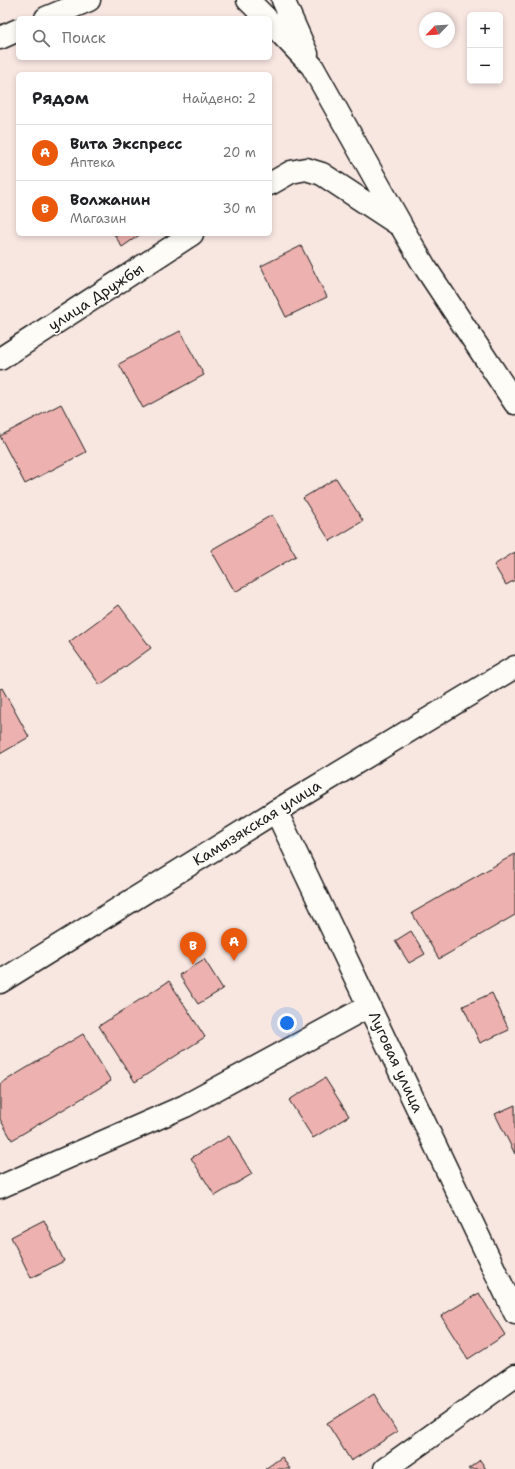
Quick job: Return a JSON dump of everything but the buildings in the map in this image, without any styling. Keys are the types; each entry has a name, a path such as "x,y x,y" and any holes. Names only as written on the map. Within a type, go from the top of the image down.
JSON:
{"street":[{"path":"51,16 89,0"},
{"path":"248,0 264,16"},
{"path":"283,0 312,66 401,226 425,267 515,403"},
{"path":"272,24 312,66"},
{"path":"0,38 16,31"},
{"path":"272,183 291,172 306,169 322,174 401,226"},
{"name":"улица Дружбы","path":"0,359 189,236"},
{"name":"Камызякская улица","path":"0,982 276,811 515,667"},
{"name":"Луговая улица","path":"276,811 515,1313"},
{"path":"0,1187 185,1106 369,1006"},
{"path":"385,1469 515,1376"}],"place":[{"name":"Вита Экспресс","path":"234,961"},
{"name":"Волжанин","path":"193,965"}]}
